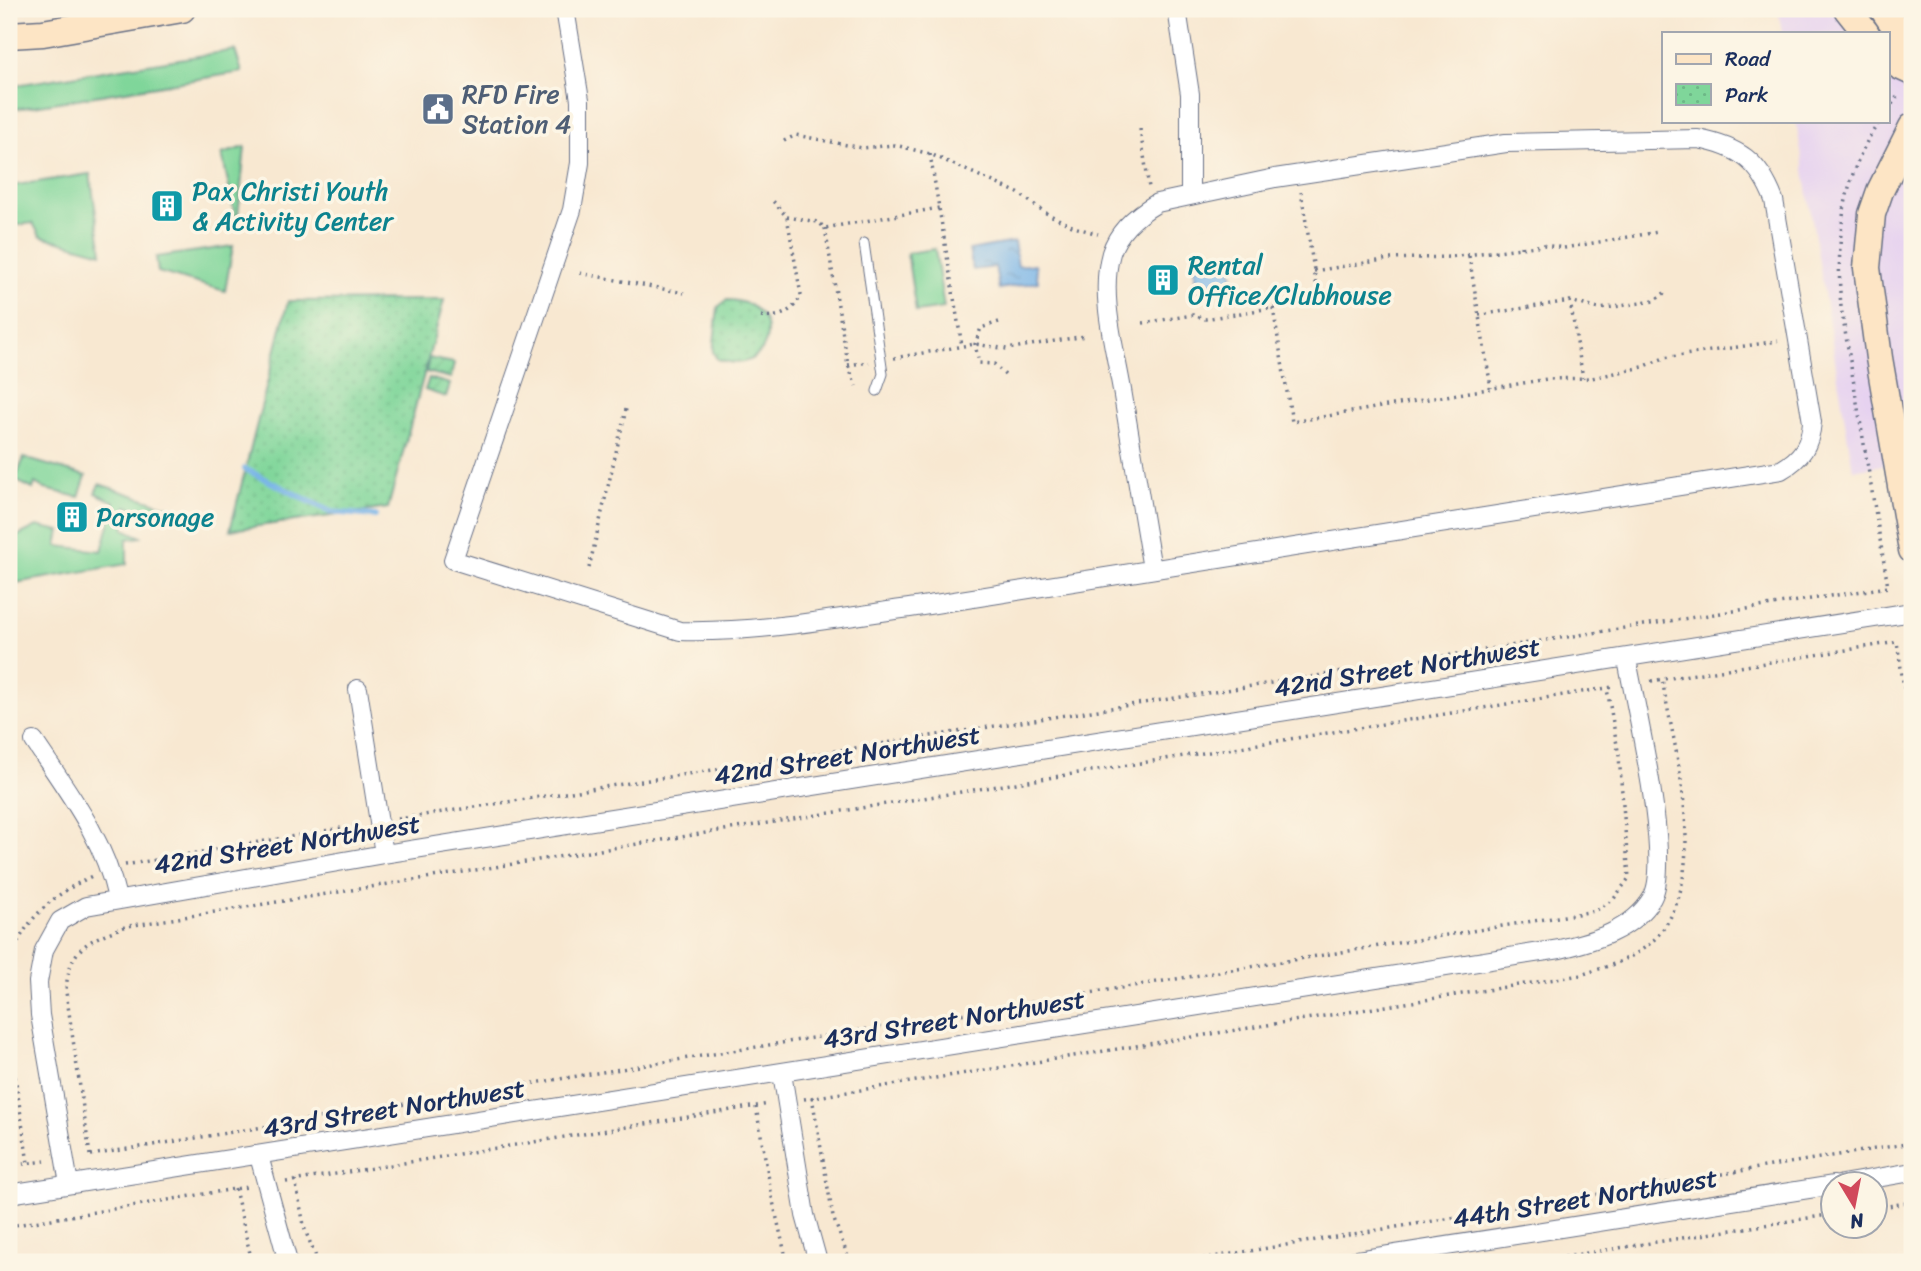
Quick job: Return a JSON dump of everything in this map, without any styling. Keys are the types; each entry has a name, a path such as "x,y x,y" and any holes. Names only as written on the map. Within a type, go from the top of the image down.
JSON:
{"street":[{"path":"9,35 43,33 182,9"},
{"path":"565,9 580,100 580,163 572,210 453,561 655,626 680,631 708,632 916,607 1781,470 1795,461 1810,439 1812,422 1774,200 1765,177 1752,160 1714,142 1686,139 1506,143 1275,178 1157,203 1146,209 1128,225 1114,244 1110,256 1112,330 1152,569"},
{"path":"1177,9 1189,72 1192,124 1191,196"},
{"path":"1847,9 1865,32"},
{"path":"1883,9 1912,51"},
{"path":"9,45 43,33"},
{"path":"1890,58 1912,72"},
{"path":"1912,127 1880,191 1872,214 1867,268 1879,358 1912,550"},
{"name":"42nd Street Northwest","path":"69,1184 40,1015 38,982 44,950 60,921 86,906 117,898 384,854 1912,612"},
{"name":"43rd Street Northwest","path":"9,1194 1560,949 1607,936 1623,926 1647,904 1652,897 1657,878 1657,835 1627,659"},
{"path":"358,688 384,854"},
{"path":"34,741 86,819 110,868 117,898"},
{"path":"782,1073 805,1215 818,1262"},
{"path":"259,1156 288,1262"},
{"path":"1890,1176 1912,1172"},
{"name":"44th Street Northwest","path":"1345,1262 1820,1187"}],"lane":[{"path":"864,243 883,374 877,391"}],"path":[{"path":"1890,107 1897,97"},
{"path":"1140,129 1149,190"},
{"path":"784,141 796,135 862,148 895,145 930,155 1018,193 1046,213 1074,227 1101,235"},
{"path":"930,155 962,347"},
{"path":"1143,323 1193,315 1205,319 1319,300 1300,188"},
{"path":"761,316 772,318 783,315 796,306 801,295 787,217 772,200"},
{"path":"825,228 939,208"},
{"path":"787,217 818,222 825,228 848,365 856,386"},
{"path":"1314,271 1390,260 1468,255 1544,245 1564,248 1658,232"},
{"path":"1912,237 1912,304"},
{"path":"1521,248 1522,241"},
{"path":"1468,255 1491,388"},
{"path":"580,273 684,293"},
{"path":"1479,315 1570,301 1599,309 1654,301 1668,290"},
{"path":"1570,301 1583,378"},
{"path":"1273,308 1292,422 1548,379 1583,378 1629,371 1664,358 1798,338"},
{"path":"999,321 981,328 975,344 979,363 994,365 1004,375"},
{"path":"848,365 975,344 1007,349 1085,336"},
{"path":"589,568 627,405"},
{"path":"110,868 379,822 1888,587"},
{"path":"1662,679 1897,642 1912,740"},
{"path":"1607,688 1619,756 1629,877 1614,900 1595,911 90,1155 66,992 67,968 82,946 105,933 128,926 1607,688"},
{"path":"9,1035 29,1163 9,1166"},
{"path":"812,1097 833,1217 850,1262"},
{"path":"318,1262 305,1230 295,1180 755,1106 787,1262"},
{"path":"1182,1262 1912,1143"},
{"path":"9,1226 235,1189 252,1262"},
{"path":"1890,1206 1912,1202"},
{"path":"1530,1262 1820,1216"}],"shaded area":[{"path":"1778,9 1912,9 1912,460 1853,470 1796,122 1890,122 1890,32 1782,32"}],"green space":[{"path":"235,50 242,72 9,110 9,86"},
{"path":"245,147 237,226 222,154"},
{"path":"90,174 102,253 40,236 33,223 9,226 9,186"},
{"path":"233,246 225,291 158,272 156,257"},
{"path":"935,249 944,308 916,312 907,253"},
{"path":"444,300 388,508 230,530 288,301"},
{"path":"727,300 746,304 759,313 766,325 767,338 762,350 752,359 737,363 717,359 713,352 718,307"},
{"path":"429,358 454,363 451,378 426,372"},
{"path":"429,378 450,384 446,397 425,390"},
{"path":"24,458 86,476 79,497 45,489 35,483 33,489 15,480"},
{"path":"99,484 172,508 155,517 127,506 124,529 141,537 127,539 127,564 9,584 9,540 37,526 60,531 57,546 102,551 115,502 95,493"}],"water":[{"path":"1014,242 1018,266 1035,264 1038,282 999,289 995,267 973,270 969,250"},
{"path":"1230,261 1235,287 1199,293 1194,267"}],"waterway":[{"path":"245,469 331,512 375,516"}],"place":[{"name":"RFD Fire Station 4","path":"438,109"},
{"name":"Pax Christi Youth & Activity Center","path":"167,206"},
{"name":"Rental Office/Clubhouse","path":"1163,280"},
{"name":"Parsonage","path":"72,517"}]}
